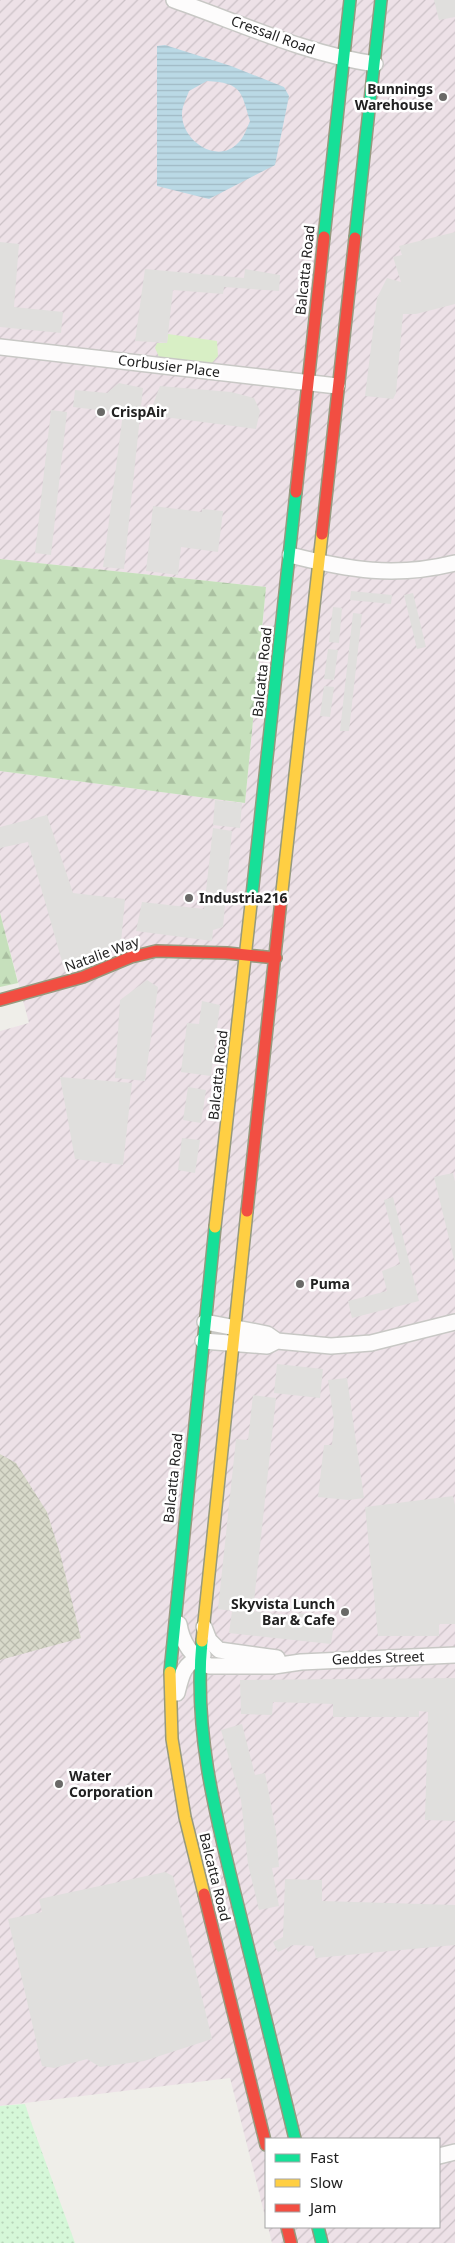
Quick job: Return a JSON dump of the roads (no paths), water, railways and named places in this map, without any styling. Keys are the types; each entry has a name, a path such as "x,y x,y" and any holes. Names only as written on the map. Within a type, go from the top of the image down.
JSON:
{"main road":[{"name":"Balcatta Road","path":"201,1660 202,1621 234,1326 259,971 246,955 350,0"},
{"name":"Balcatta Road","path":"265,2141 184,1817 177,1778 171,1720 170,1667 175,1598 205,1322 259,971 276,958 337,386 381,0"},
{"name":"Natalie Way","path":"0,1000 83,977 131,957 156,951 276,958"},
{"name":"Natalie Way","path":"82,990 137,964 150,960 200,964"},
{"path":"229,968 259,971"},
{"name":"Balcatta Road","path":"199,1684 205,1761 214,1810 295,2138"},
{"path":"287,2228 291,2243"},
{"path":"318,2228 322,2243"}],"street":[{"name":"Cressall Road","path":"174,0 344,59 375,64"},
{"name":"Corbusier Place","path":"0,348 337,386"},
{"path":"290,555 335,567 401,572 424,570 455,563"},
{"path":"205,1322 234,1326 267,1334 277,1341 331,1346 354,1346 372,1343 455,1322"},
{"path":"203,1341 267,1346 277,1341"},
{"path":"175,1598 180,1632 186,1647 201,1660 203,1672 199,1684"},
{"path":"202,1621 209,1640 219,1650"},
{"name":"Geddes Street","path":"201,1660 219,1650 301,1662"},
{"name":"Geddes Street","path":"201,1660 274,1666 301,1662 455,1655"},
{"path":"171,1720 181,1676 190,1661 201,1660"},
{"path":"440,2156 455,2152"}],"water":[{"path":"165,45 231,66 284,87 289,96 275,165 209,199 157,186 157,46","holes":["207,81 219,82 238,90 242,96 250,121 239,142 230,149 221,152 211,151 194,141 183,123 182,113 189,91"]}],"place":[{"name":"Bunnings Warehouse","path":"443,97"},
{"name":"CrispAir","path":"101,412"},
{"name":"Industria216","path":"189,898"},
{"name":"Puma","path":"300,1284"},
{"name":"Skyvista Lunch Bar & Cafe","path":"345,1612"},
{"name":"Water Corporation","path":"59,1784"}]}
